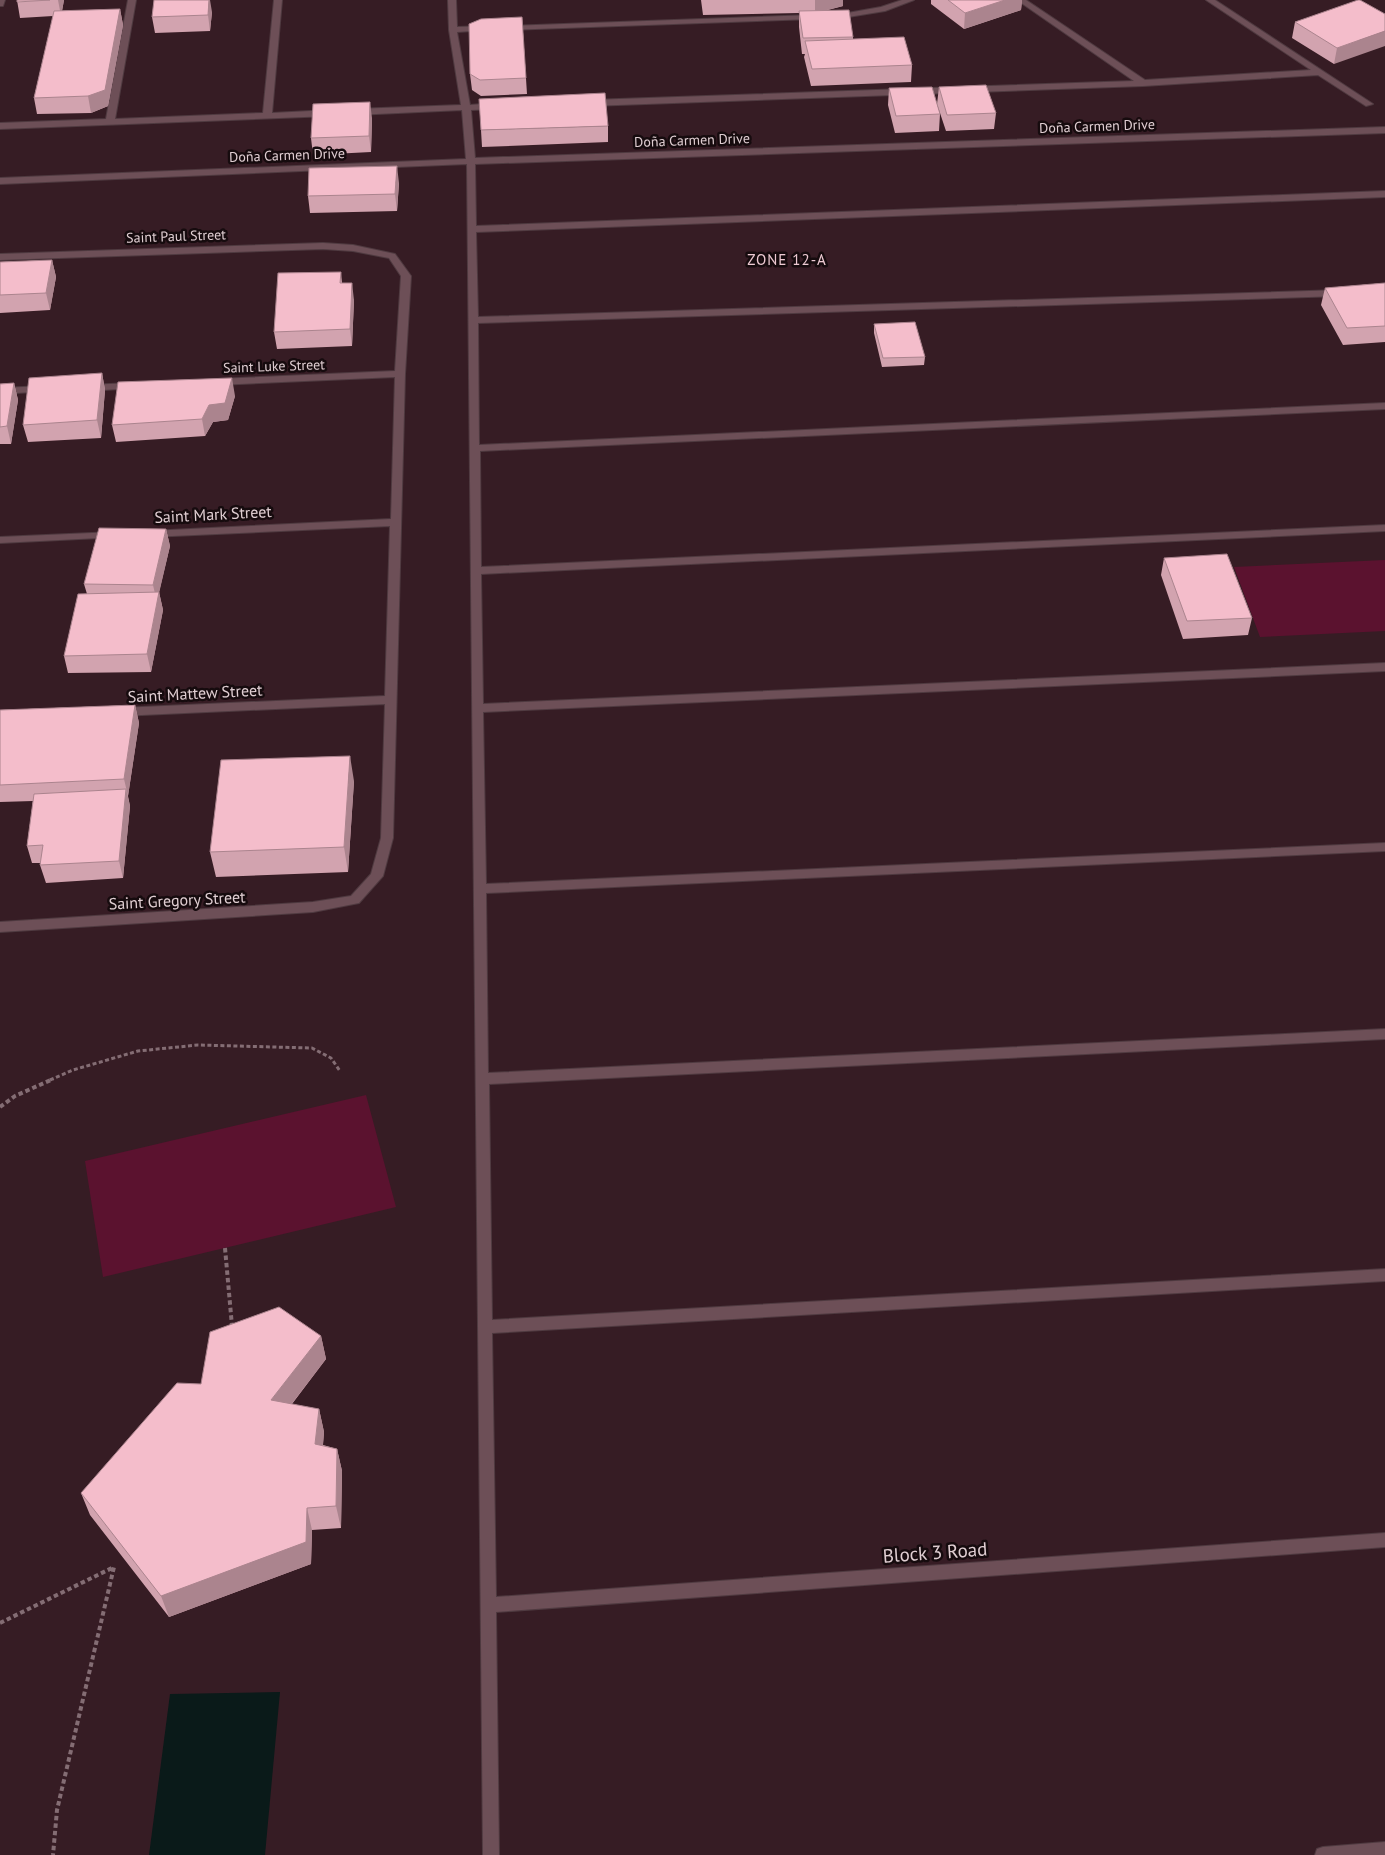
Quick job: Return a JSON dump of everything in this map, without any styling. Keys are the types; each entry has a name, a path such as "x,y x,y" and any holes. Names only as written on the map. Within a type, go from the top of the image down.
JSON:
{"street":[{"path":"0,4 1,0"},
{"path":"110,122 132,0"},
{"path":"267,116 278,0"},
{"path":"452,0 453,30 466,107 471,161 492,1855"},
{"path":"453,30 842,16 882,9 910,0"},
{"path":"1021,0 1143,83"},
{"path":"1210,0 1369,104"},
{"path":"576,103 1143,83 1321,72"},
{"path":"346,112 506,106"},
{"path":"0,126 336,113"},
{"name":"Doña Carmen Drive","path":"0,181 471,161 1385,130"},
{"path":"471,229 1385,194"},
{"name":"Saint Paul Street","path":"0,257 283,246 354,248 392,256 406,276 400,374 387,838 377,876 355,900"},
{"path":"473,320 1355,292"},
{"name":"Saint Luke Street","path":"205,382 400,374"},
{"path":"78,388 146,385"},
{"path":"0,391 59,389"},
{"path":"474,448 1385,406"},
{"name":"Saint Mark Street","path":"0,540 397,522"},
{"path":"476,571 1385,528"},
{"path":"478,708 1385,667"},
{"name":"Saint Mattew Street","path":"108,713 391,700"},
{"path":"480,889 1385,847"},
{"name":"Saint Gregory Street","path":"0,927 256,912 313,907 355,900"},
{"path":"482,1079 1385,1034"},
{"path":"485,1327 1385,1275"},
{"name":"Block 3 Road","path":"489,1604 1385,1540"},
{"path":"1322,1855 1385,1850"}],"path":[{"path":"0,1107 15,1096 73,1070 138,1051 198,1045 312,1048 331,1058 340,1072"},
{"path":"225,1248 232,1331"},
{"path":"0,1623 114,1567 57,1810 53,1855"}],"shaded area":[{"path":"1385,560 1385,631 1260,637 1234,567"},
{"path":"366,1095 396,1207 103,1277 85,1161"},
{"path":"280,1692 265,1855 149,1855 170,1694"}],"building":[{"path":"17,0 50,0 17,2"},
{"path":"154,0 209,0 208,15 152,17"},
{"path":"948,0 1005,0 965,13"},
{"path":"1358,0 1385,14 1385,31 1337,48 1295,22"},
{"path":"120,9 105,90 88,96 34,98 54,11"},
{"path":"849,10 853,37 803,38 799,11"},
{"path":"522,17 526,78 480,80 470,74 469,24 481,19"},
{"path":"904,37 912,65 812,69 805,41"},
{"path":"986,85 996,113 947,115 939,87"},
{"path":"932,87 940,114 896,116 889,88"},
{"path":"605,93 608,126 481,130 479,99"},
{"path":"370,102 369,136 311,138 313,104"},
{"path":"397,166 395,194 308,196 309,168"},
{"path":"52,260 46,293 0,295 0,262"},
{"path":"341,272 340,283 352,283 350,329 274,332 278,273"},
{"path":"1385,283 1385,326 1347,328 1325,288"},
{"path":"915,322 925,357 883,358 874,324"},
{"path":"102,373 97,420 23,425 29,378"},
{"path":"232,378 225,403 209,405 202,419 112,425 118,382"},
{"path":"14,383 7,426 0,427 0,384"},
{"path":"99,528 166,529 153,585 84,584"},
{"path":"1227,554 1252,618 1187,621 1164,558"},
{"path":"159,592 147,654 64,656 78,594"},
{"path":"135,705 124,779 0,785 0,710"},
{"path":"350,756 344,847 210,852 221,760"},
{"path":"126,789 119,861 40,865 43,845 27,846 34,794"},
{"path":"279,1307 321,1336 271,1400 319,1409 315,1444 337,1449 336,1506 307,1508 306,1542 161,1596 81,1493 177,1383 201,1384 210,1332"}],"district":[{"name":"ZONE 12-A","path":"787,259"}]}
